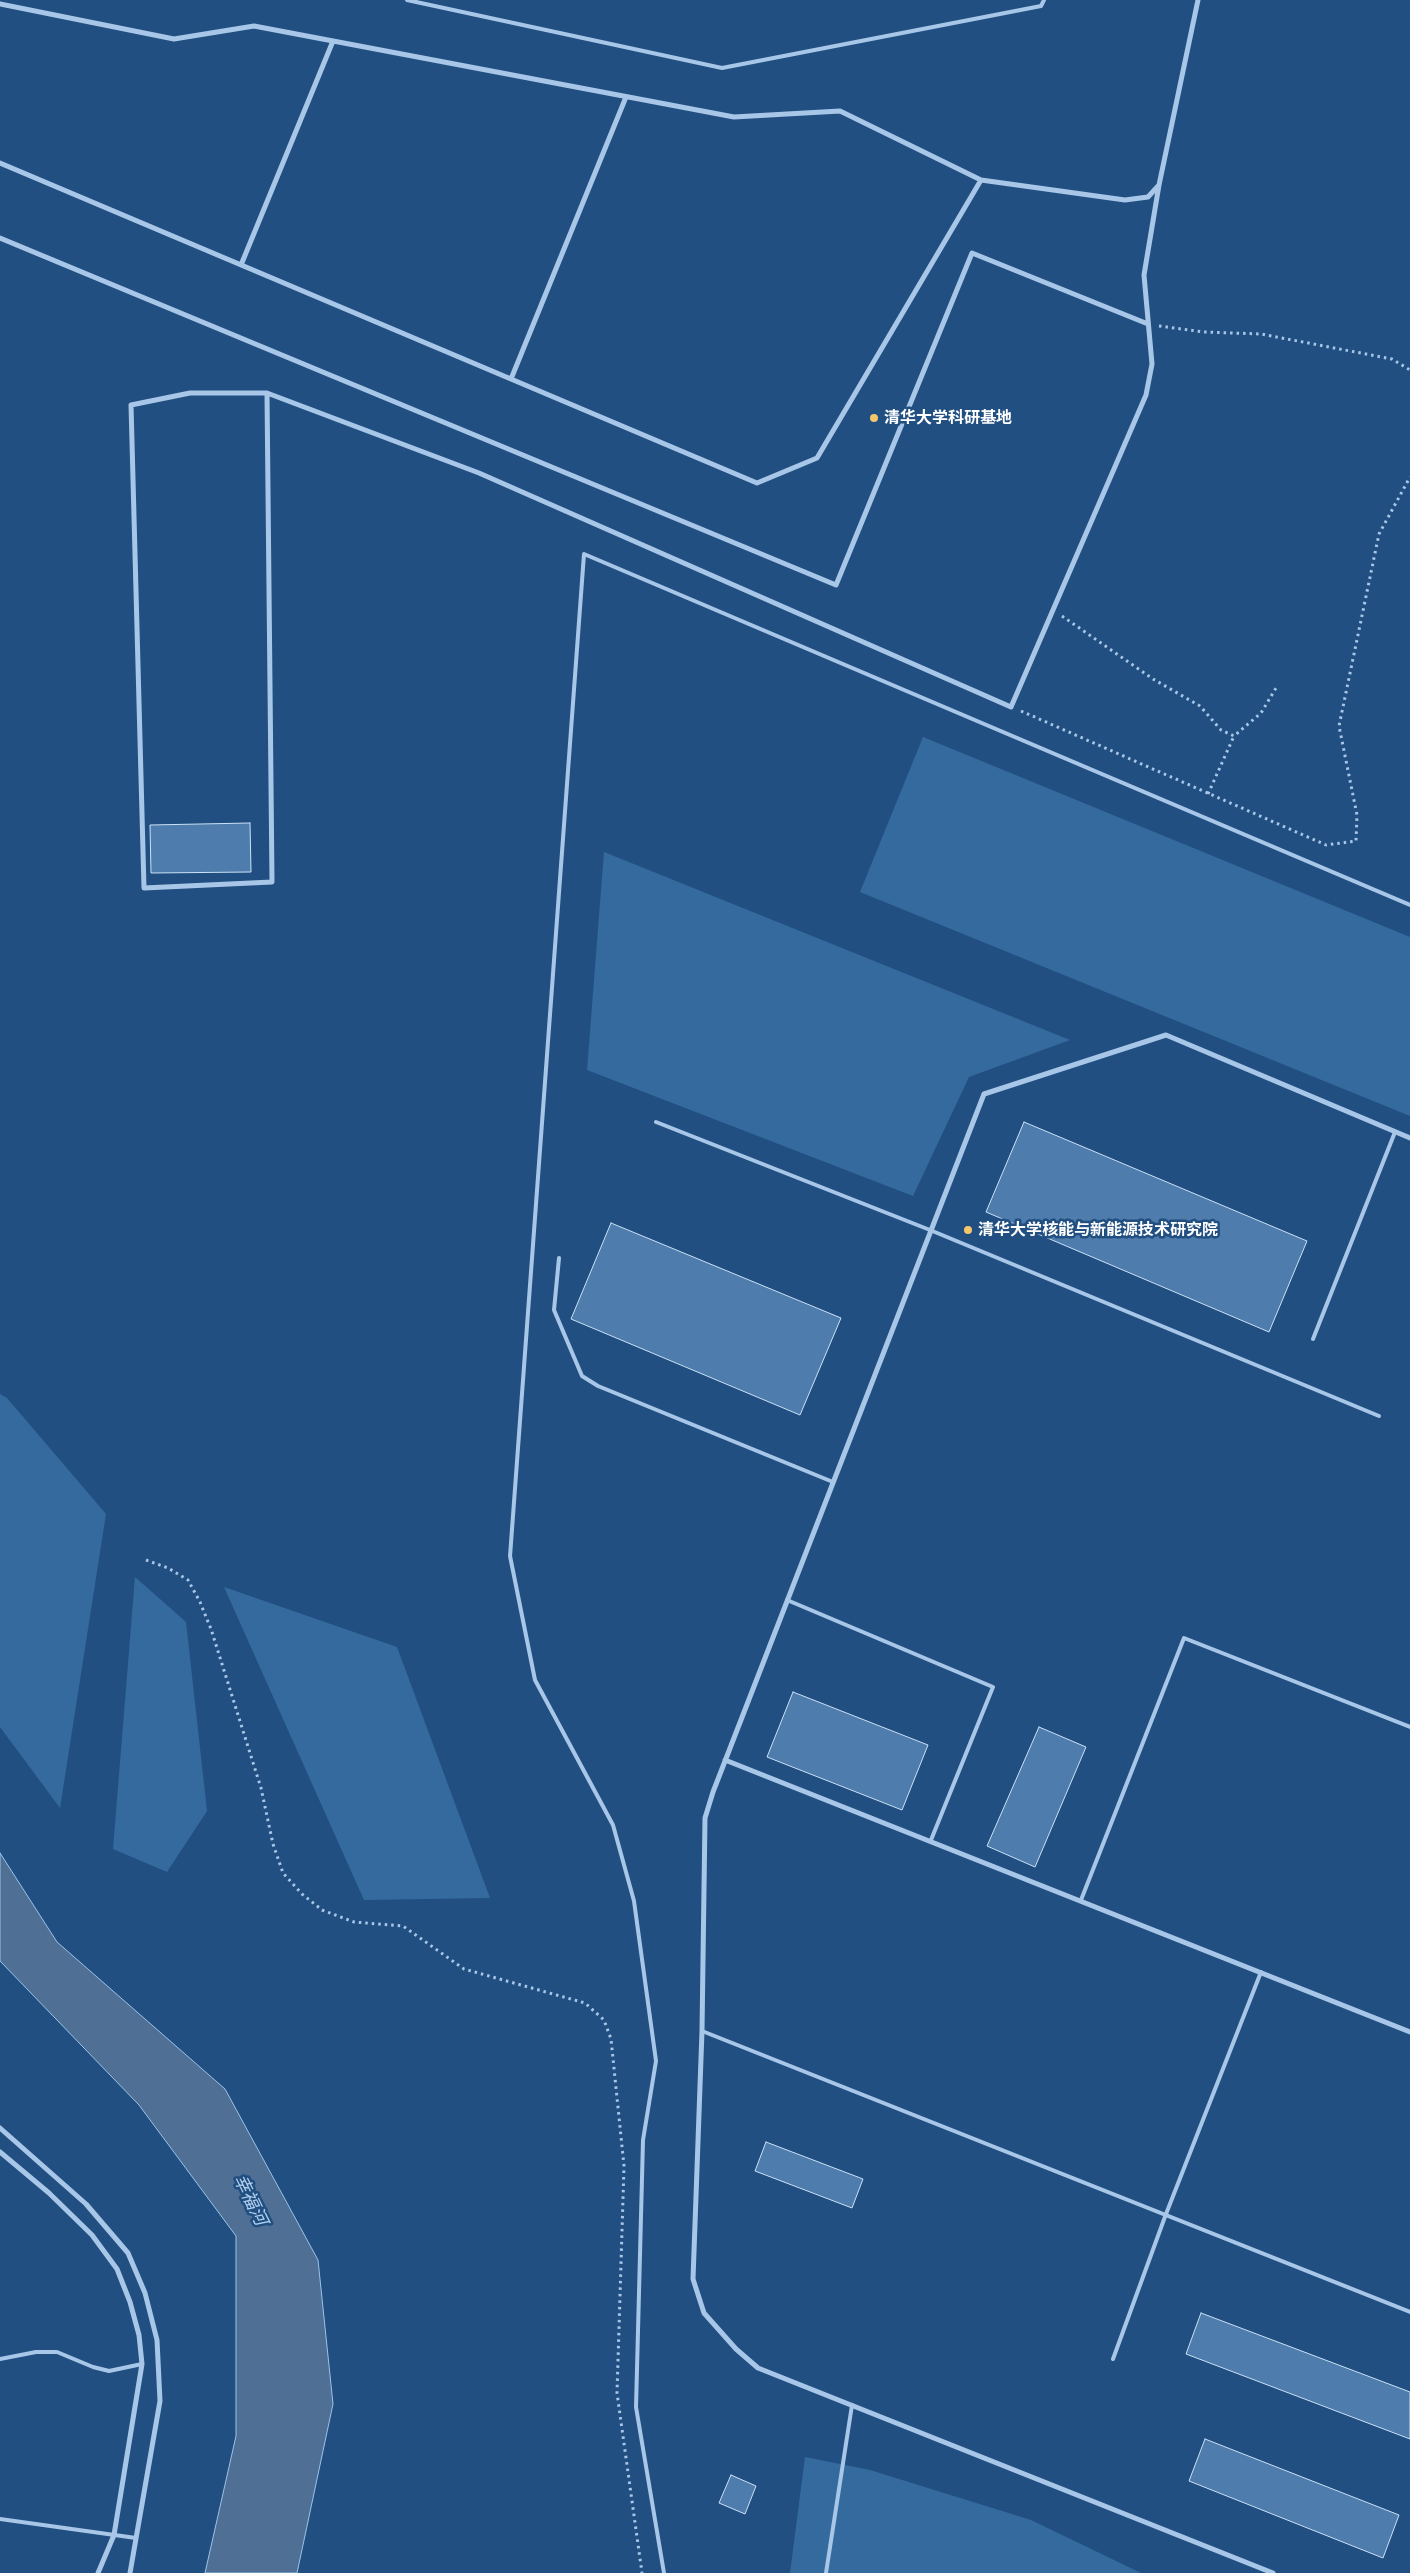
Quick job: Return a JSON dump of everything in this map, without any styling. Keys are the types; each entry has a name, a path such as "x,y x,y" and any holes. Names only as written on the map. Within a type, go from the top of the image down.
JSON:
{"street":[{"path":"267,393 272,882 144,888 132,405 190,393 267,393 480,473 1011,707 1146,395 1152,364 1144,275 1159,185 1198,0"},
{"path":"0,4 174,39 254,26 734,117 840,111 981,180 1126,200 1148,197 1159,185"},
{"path":"241,265 333,41"},
{"path":"511,379 626,97"},
{"path":"0,163 757,483 817,458 981,180"},
{"path":"0,238 836,585 972,253 1148,324"},
{"path":"1273,2573 758,2368 736,2349 704,2313 693,2279 702,2031 704,1818 832,1482 984,1094 1166,1035 1410,1138"},
{"path":"725,1760 931,1840 1410,2032"},
{"path":"0,2128 86,2204 128,2253 145,2293 156,2340 160,2401 138,2538 130,2573"},
{"path":"0,2152 49,2193 92,2235 117,2269 130,2302 139,2335 142,2364 114,2535 98,2573"}],"lane":[{"path":"407,0 722,68 1041,6 1044,0"},
{"path":"664,2573 636,2407 644,2140 656,2061 634,1901 613,1825 535,1680 510,1556 584,554 1410,905"},
{"path":"656,1122 930,1230 1379,1416"},
{"path":"1313,1339 1395,1132"},
{"path":"559,1258 554,1310 582,1376 598,1386 832,1482"},
{"path":"787,1600 993,1687 931,1840"},
{"path":"1081,1900 1184,1638 1410,1727"},
{"path":"1113,2359 1166,2214 1261,1972"},
{"path":"702,2031 1410,2312"},
{"path":"0,2360 36,2352 57,2352 93,2367 109,2370 142,2364"},
{"path":"826,2573 852,2406"},
{"path":"0,2519 138,2538"}],"path":[{"path":"1148,324 1204,332 1261,334 1392,359 1410,370"},
{"path":"1011,707 1326,845 1356,841 1357,815 1339,726 1379,534 1410,477"},
{"path":"1053,611 1153,679 1200,706 1221,730 1234,736"},
{"path":"1208,794 1234,736 1261,712 1276,688"},
{"path":"146,1560 168,1568 188,1580 200,1602 212,1630 261,1788 273,1844 283,1873 302,1894 322,1910 354,1922 403,1926 464,1969 584,2003 604,2020 611,2038 624,2166 617,2393 642,2573"}],"shaded area":[{"path":"923,737 1410,937 1410,1116 860,892"},
{"path":"604,852 1070,1040 969,1077 913,1196 587,1070"},
{"path":"0,1394 7,1398 106,1514 60,1808 0,1727"},
{"path":"135,1577 186,1622 207,1811 167,1872 113,1849"},
{"path":"224,1587 397,1647 490,1898 364,1900"},
{"path":"805,2457 870,2470 1031,2520 1141,2573 790,2573"}],"water":[{"name":"幸福河","path":"0,1853 57,1942 225,2089 318,2260 333,2404 297,2573 205,2573 236,2436 236,2236 139,2105 0,1961"}],"building":[{"path":"250,823 251,872 151,873 150,825"},
{"path":"1024,1122 1307,1241 1269,1332 986,1212"},
{"path":"611,1223 841,1318 800,1415 571,1319"},
{"path":"793,1692 928,1745 902,1810 767,1757"},
{"path":"1039,1727 1086,1747 1035,1867 987,1846"},
{"path":"766,2142 863,2179 852,2208 755,2171"},
{"path":"1201,2313 1410,2392 1410,2439 1186,2354"},
{"path":"1205,2439 1399,2515 1383,2558 1189,2481"},
{"path":"731,2475 756,2486 745,2514 719,2503"}],"place":[{"name":"清华大学科研基地","path":"874,418"},
{"name":"清华大学核能与新能源技术研究院","path":"968,1230"}]}
